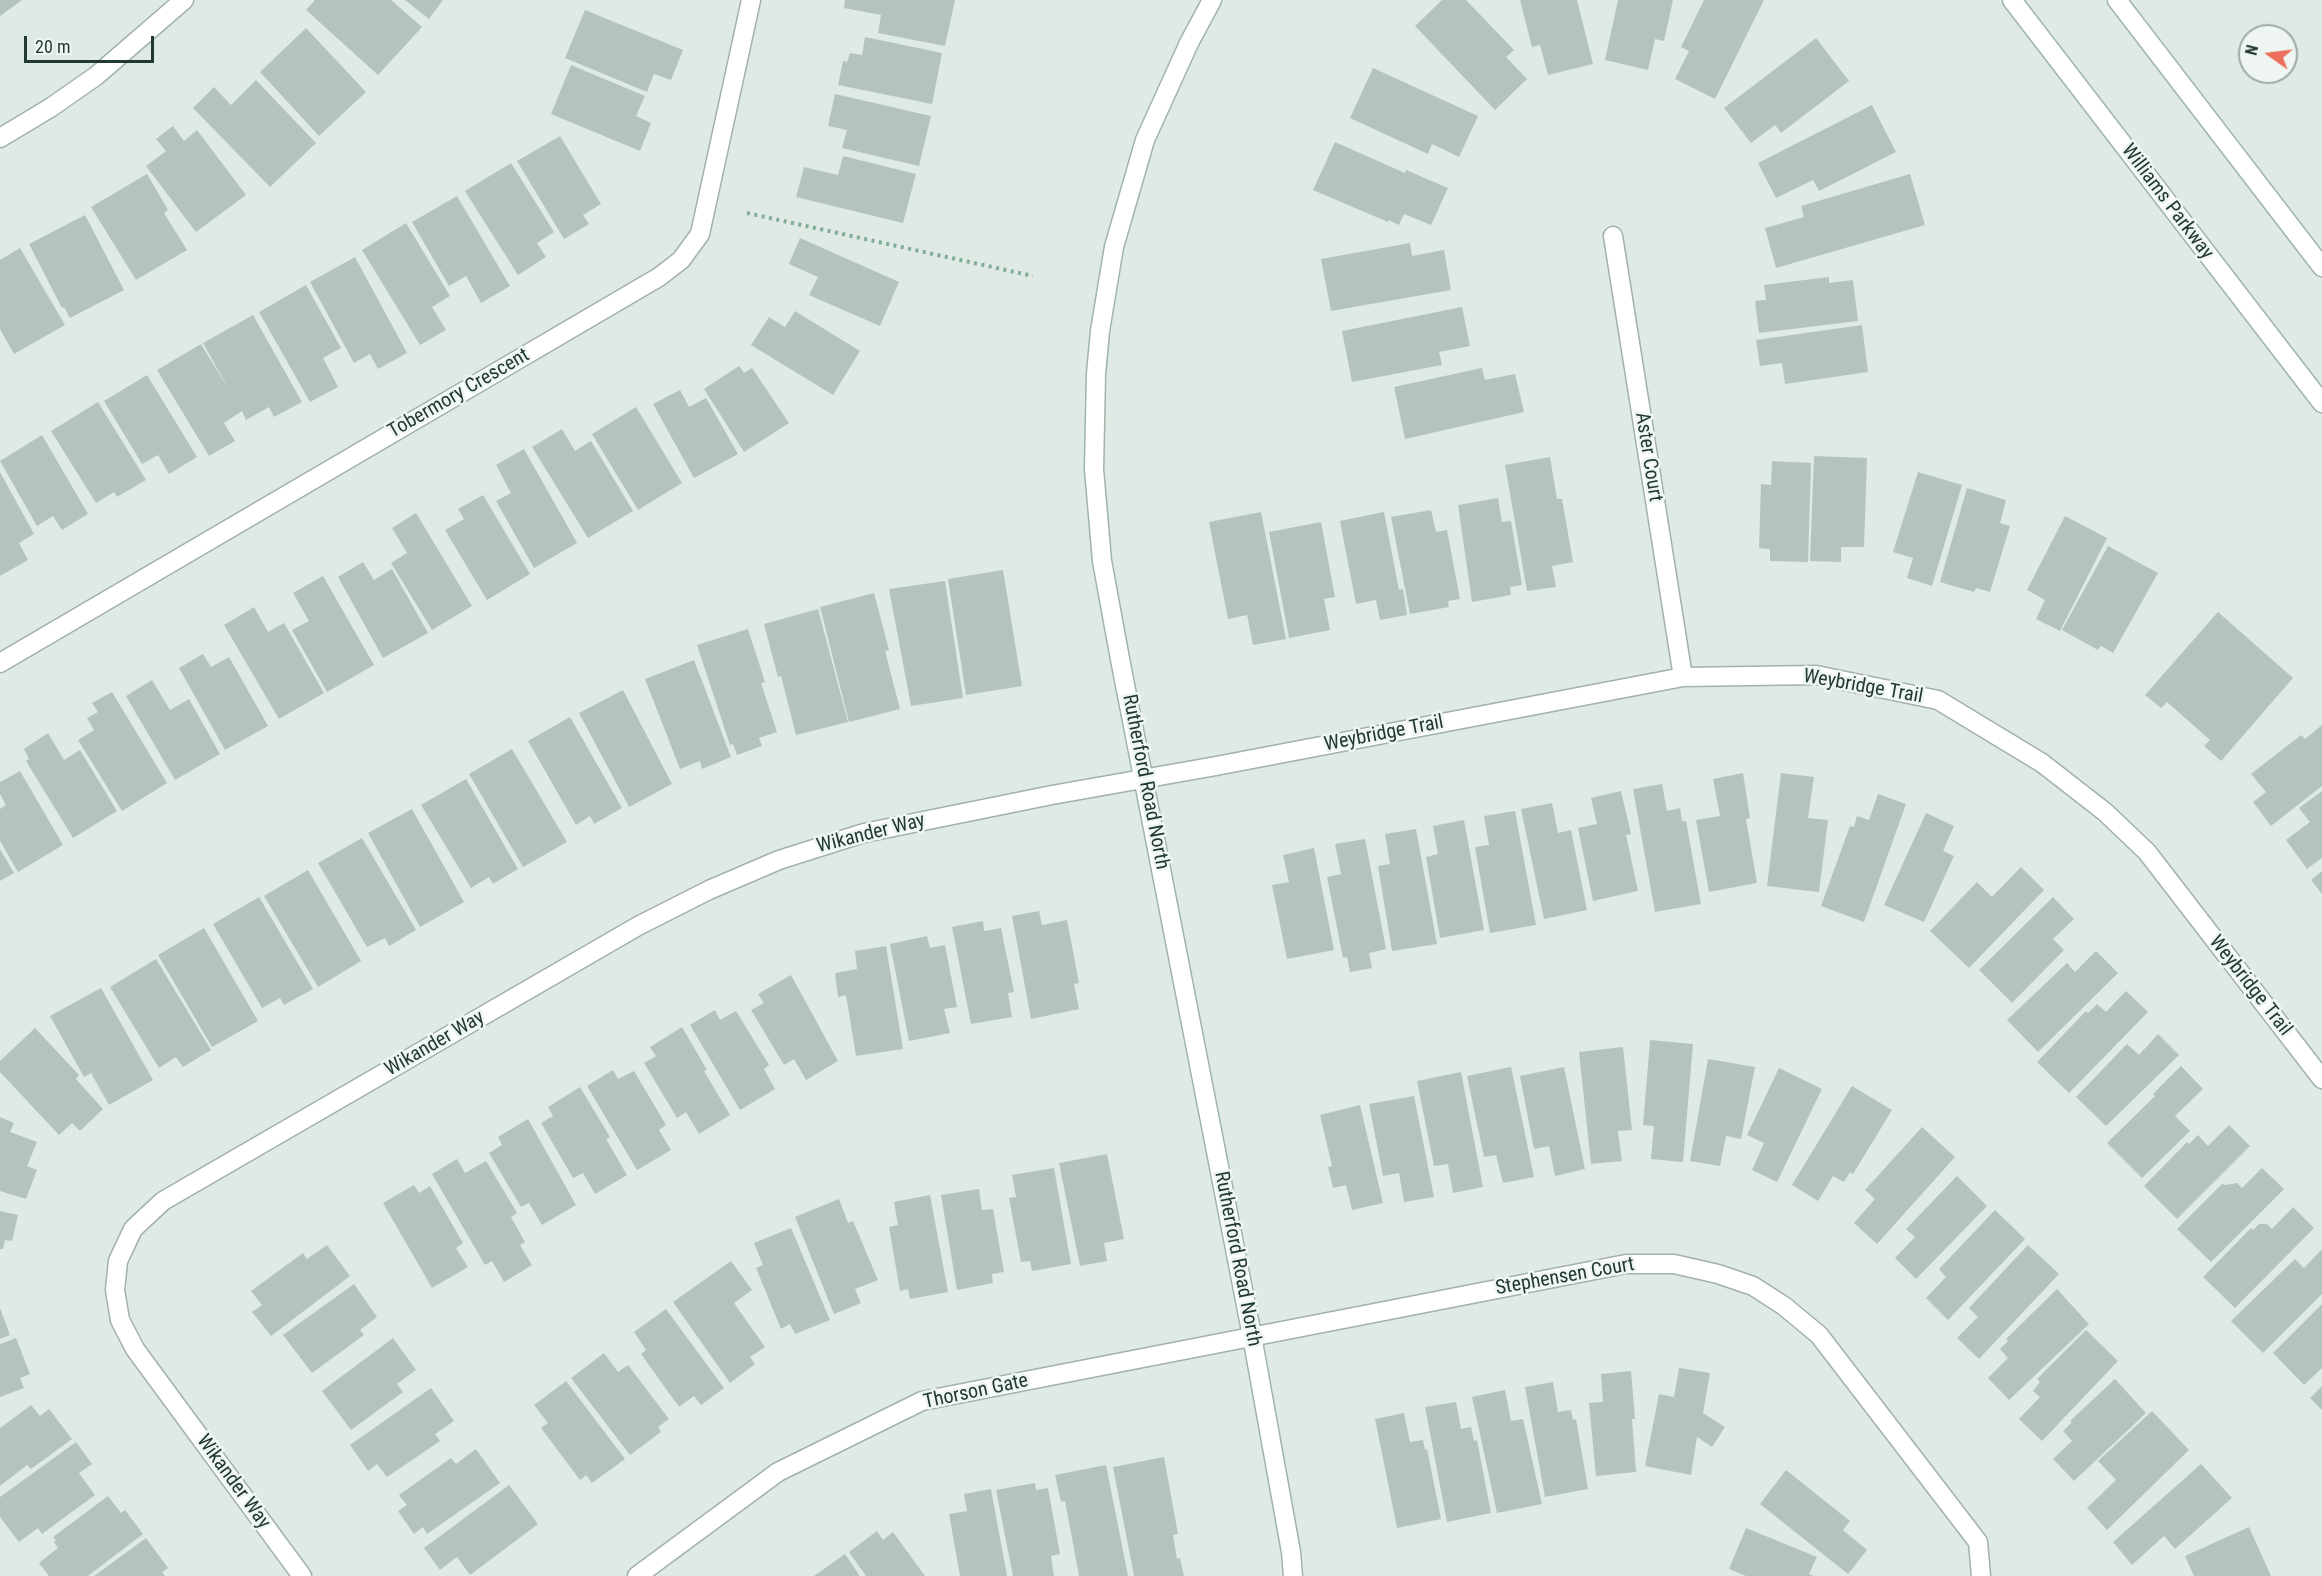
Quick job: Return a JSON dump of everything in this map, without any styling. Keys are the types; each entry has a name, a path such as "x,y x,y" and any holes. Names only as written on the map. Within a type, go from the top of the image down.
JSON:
{"street":[{"path":"0,138 50,108 96,76 184,0"},
{"name":"Tobermory Crescent","path":"0,663 659,278 681,260 700,234 752,0"},
{"name":"Rutherford Road North","path":"1212,0 1189,43 1145,140 1114,247 1100,331 1096,374 1094,469 1102,561 1252,1336 1291,1552 1293,1576"},
{"name":"Williams Parkway","path":"2012,0 2322,403"},
{"path":"2117,0 2322,267"},
{"name":"Aster Court","path":"1613,236 1683,677"},
{"name":"Weybridge Trail","path":"1144,779 1683,677 1816,675 1938,700 2042,763 2105,812 2147,852 2322,1079"},
{"name":"Wikander Way","path":"302,1576 135,1348 120,1320 115,1290 118,1261 133,1229 163,1201 638,926 709,890 779,860 864,833 1144,779"},
{"name":"Stephensen Court","path":"1252,1336 1626,1264 1674,1264 1718,1274 1753,1286 1785,1306 1819,1335 1978,1542 1981,1576"},
{"name":"Thorson Gate","path":"637,1576 778,1472 922,1401 1166,1355 1252,1336"}],"path":[{"path":"747,213 1033,276"}],"building":[{"path":"0,0 22,0 0,16"},
{"path":"315,0 391,0 422,27 378,75 306,10"},
{"path":"405,0 443,0 429,19"},
{"path":"845,0 955,0 945,46 878,33 881,15 844,8"},
{"path":"1442,0 1466,0 1514,50 1506,57 1527,79 1495,110 1415,26"},
{"path":"1520,0 1577,0 1593,64 1548,75 1540,45 1532,47"},
{"path":"1618,0 1673,0 1664,41 1655,39 1648,70 1605,60"},
{"path":"1704,0 1764,0 1715,99 1675,79 1689,51 1681,47"},
{"path":"585,10 683,50 671,80 654,74 647,92 565,58"},
{"path":"306,28 366,92 319,136 260,72"},
{"path":"865,37 942,53 932,104 838,85 843,61 847,62 850,53 862,55"},
{"path":"1816,38 1849,81 1781,133 1775,125 1751,143 1724,108"},
{"path":"571,65 645,96 636,116 651,123 640,151 551,114"},
{"path":"1373,68 1478,116 1459,157 1432,144 1428,154 1350,118"},
{"path":"256,80 316,143 270,187 193,108 214,87 231,105"},
{"path":"835,94 931,116 919,166 842,148 847,130 828,126"},
{"path":"1872,105 1896,152 1819,191 1813,180 1776,198 1758,163"},
{"path":"173,126 184,141 197,130 246,195 196,232 146,166 166,151 156,139"},
{"path":"560,136 601,204 583,215 589,224 564,239 517,161"},
{"path":"1335,142 1405,173 1406,170 1448,188 1431,225 1404,214 1399,225 1389,220 1388,222 1313,190"},
{"path":"843,156 916,174 903,223 796,197 804,167 838,175"},
{"path":"511,163 554,232 537,243 546,257 518,275 465,191"},
{"path":"147,174 168,210 164,213 187,250 136,280 91,207"},
{"path":"1910,174 1925,225 1776,268 1765,228 1804,217 1801,206"},
{"path":"457,196 510,286 481,303 466,276 449,286 412,222"},
{"path":"85,215 124,290 70,318 64,307 62,308 29,244"},
{"path":"406,223 450,296 432,307 446,330 420,345 362,250"},
{"path":"800,238 899,282 880,326 809,295 818,277 789,264"},
{"path":"1410,243 1412,256 1444,250 1451,290 1331,311 1321,259"},
{"path":"20,248 65,325 14,354 0,329 0,260"},
{"path":"355,257 407,353 378,369 370,354 354,363 310,282"},
{"path":"1829,277 1829,283 1853,280 1858,321 1759,333 1755,301 1766,300 1764,285"},
{"path":"306,285 341,348 323,358 338,387 310,402 259,312"},
{"path":"1462,307 1470,346 1439,352 1442,365 1352,382 1342,331"},
{"path":"795,311 860,351 833,395 751,345 769,317 785,327"},
{"path":"253,315 302,402 274,417 269,407 246,420 242,411 224,423 235,441 209,456 157,370 201,344 229,390 203,343"},
{"path":"1862,325 1868,372 1785,384 1782,363 1760,366 1756,340"},
{"path":"739,366 744,373 752,368 789,423 744,452 704,389"},
{"path":"1482,368 1485,380 1515,374 1524,412 1405,439 1394,387"},
{"path":"147,375 197,457 169,474 158,455 142,464 104,401"},
{"path":"680,390 689,407 706,398 738,454 694,478 653,404"},
{"path":"98,402 146,480 117,497 114,492 96,503 51,431"},
{"path":"636,407 682,483 638,510 592,434"},
{"path":"562,429 575,451 591,441 633,511 588,538 532,447"},
{"path":"42,435 88,514 62,530 53,516 37,526 0,461"},
{"path":"524,449 577,543 534,568 496,501 511,493 496,465"},
{"path":"1814,456 1867,458 1864,547 1841,547 1841,562 1810,561"},
{"path":"1550,457 1557,499 1562,499 1573,562 1552,566 1556,587 1527,591 1505,465"},
{"path":"1772,461 1811,463 1808,562 1770,561 1770,549 1759,548 1761,484 1771,485"},
{"path":"0,472 34,534 19,543 28,560 0,576"},
{"path":"1918,472 1962,485 1932,586 1907,578 1913,558 1893,552"},
{"path":"1967,488 2006,500 2000,523 2010,526 1990,592 1976,588 1974,592 1940,582"},
{"path":"483,495 530,574 487,600 445,530 464,519 458,509"},
{"path":"1498,498 1502,522 1511,521 1522,585 1510,587 1511,595 1472,602 1458,505"},
{"path":"1431,510 1436,532 1447,530 1460,599 1448,601 1449,607 1410,614 1391,517"},
{"path":"1261,512 1286,639 1253,645 1247,615 1228,619 1209,522"},
{"path":"1384,512 1399,590 1403,589 1407,615 1380,620 1376,600 1356,604 1340,521"},
{"path":"416,513 472,606 432,630 391,563 407,553 392,528"},
{"path":"2065,516 2107,538 2060,631 2036,619 2045,600 2027,590"},
{"path":"1321,522 1335,597 1324,599 1330,630 1289,638 1269,532"},
{"path":"2108,546 2158,573 2113,653 2101,646 2098,650 2062,630"},
{"path":"363,562 374,580 392,569 428,633 383,658 338,577"},
{"path":"1003,570 1022,686 966,695 948,579"},
{"path":"323,576 374,665 327,692 292,630 309,621 293,593"},
{"path":"945,581 963,698 911,706 889,589"},
{"path":"874,593 889,650 885,651 900,709 849,722 820,607"},
{"path":"254,607 268,632 284,623 324,693 279,719 224,625"},
{"path":"818,609 848,722 796,735 781,676 778,677 764,624"},
{"path":"2218,612 2293,678 2221,761 2204,746 2210,740 2167,702 2161,708 2145,695"},
{"path":"748,629 765,682 761,683 777,732 759,738 762,746 737,755 733,744 730,745 697,645"},
{"path":"203,654 211,667 229,657 268,726 225,750 179,668"},
{"path":"694,660 731,757 702,769 700,761 680,769 645,679"},
{"path":"152,680 170,710 189,699 220,754 175,780 126,696"},
{"path":"623,690 672,784 629,807 579,713"},
{"path":"112,692 167,783 122,811 78,740 94,730 87,718 98,712 92,703"},
{"path":"570,717 622,808 594,824 590,816 576,825 528,741"},
{"path":"2322,725 2322,786 2271,826 2253,802 2266,792 2251,774 2301,735 2305,739"},
{"path":"48,733 64,760 80,750 117,811 73,838 26,761 29,759 24,749"},
{"path":"512,749 567,842 523,867 469,774"},
{"path":"20,771 63,845 18,872 0,841 0,809 6,805 0,794 0,782"},
{"path":"1743,773 1750,818 1746,819 1757,883 1709,892 1696,820 1720,816 1713,779"},
{"path":"1781,773 1814,777 1808,818 1828,820 1819,892 1767,886"},
{"path":"466,779 518,869 493,884 489,877 471,888 421,805"},
{"path":"1662,784 1667,811 1680,808 1682,821 1686,821 1701,904 1655,912 1633,789"},
{"path":"1621,791 1631,834 1626,835 1638,891 1593,901 1578,828 1597,824 1591,798"},
{"path":"2322,791 2322,858 2307,869 2286,840 2310,822 2299,808"},
{"path":"1878,794 1906,804 1864,922 1821,906 1850,826 1854,827 1857,816 1869,820"},
{"path":"1552,803 1558,833 1571,830 1587,910 1544,919 1521,809"},
{"path":"412,809 464,902 420,927 368,833"},
{"path":"1515,811 1536,925 1490,933 1475,847 1489,845 1484,816"},
{"path":"1926,813 1954,826 1943,851 1954,856 1924,922 1884,905"},
{"path":"1464,820 1484,930 1440,938 1426,857 1438,854 1433,826"},
{"path":"1416,829 1437,944 1392,951 1378,866 1390,864 1385,834"},
{"path":"362,838 416,930 389,946 385,938 367,947 318,863"},
{"path":"1365,839 1386,949 1369,953 1372,968 1350,972 1347,957 1343,958 1327,877 1341,874 1335,844"},
{"path":"1314,848 1334,950 1287,959 1272,885 1289,882 1283,855"},
{"path":"0,849 14,873 0,881"},
{"path":"2021,867 2044,890 1969,968 1930,931 1977,882 1992,897"},
{"path":"308,870 361,961 318,987 264,896"},
{"path":"2322,871 2322,894 2311,880"},
{"path":"259,897 313,989 284,1005 280,998 262,1008 213,924"},
{"path":"2053,897 2074,919 2053,939 2064,950 2012,1003 1979,970"},
{"path":"1039,911 1042,925 1067,920 1079,983 1074,984 1079,1009 1031,1019 1012,916"},
{"path":"983,921 984,931 1001,928 1014,992 1008,993 1012,1017 971,1024 952,927"},
{"path":"204,928 258,1021 212,1047 158,955"},
{"path":"927,936 930,948 945,945 957,1007 944,1009 950,1033 909,1041 890,944"},
{"path":"886,946 903,1049 856,1056 846,995 838,997 835,973 857,969 855,951"},
{"path":"2096,951 2118,973 2038,1052 2007,1020 2067,963 2075,972"},
{"path":"156,959 211,1050 183,1067 176,1057 159,1068 110,987"},
{"path":"791,975 838,1061 806,1080 794,1059 784,1065 751,1010 764,1003 758,994"},
{"path":"101,988 153,1080 109,1105 91,1073 84,1077 50,1016"},
{"path":"2126,991 2148,1012 2069,1093 2037,1062 2086,1011 2088,1013 2097,1004 2106,1012"},
{"path":"715,1010 720,1020 736,1011 769,1065 764,1069 775,1089 740,1110 690,1025"},
{"path":"682,1027 730,1115 699,1134 686,1112 677,1118 644,1063 656,1056 650,1047"},
{"path":"35,1028 79,1075 76,1079 103,1109 80,1131 72,1123 59,1135 0,1072 0,1061"},
{"path":"2158,1034 2179,1055 2106,1126 2076,1097 2127,1044 2139,1055"},
{"path":"1650,1040 1693,1044 1683,1162 1651,1159 1654,1126 1643,1125"},
{"path":"1623,1047 1632,1130 1618,1131 1622,1161 1591,1164 1579,1052"},
{"path":"1708,1059 1755,1067 1741,1139 1726,1136 1720,1166 1690,1161"},
{"path":"2181,1066 2203,1089 2175,1116 2190,1131 2142,1178 2107,1143 2155,1096 2153,1094"},
{"path":"1511,1067 1534,1177 1503,1183 1496,1155 1484,1157 1467,1076"},
{"path":"1564,1067 1585,1169 1555,1176 1549,1146 1534,1149 1520,1076"},
{"path":"1779,1068 1822,1089 1777,1182 1752,1170 1764,1143 1747,1135"},
{"path":"613,1070 618,1079 634,1071 666,1125 659,1130 671,1150 637,1170 587,1086"},
{"path":"1461,1072 1483,1187 1453,1193 1448,1164 1434,1166 1417,1081"},
{"path":"1852,1086 1892,1110 1853,1174 1850,1172 1844,1182 1833,1176 1818,1201 1792,1185"},
{"path":"580,1087 610,1137 606,1139 627,1175 595,1194 583,1173 573,1178 541,1123 553,1116 548,1107"},
{"path":"1414,1096 1434,1197 1404,1202 1399,1173 1383,1176 1369,1104"},
{"path":"1360,1105 1383,1203 1352,1210 1346,1185 1333,1188 1328,1167 1332,1166 1320,1115"},
{"path":"0,1117 14,1123 10,1132 37,1142 27,1166 37,1170 26,1199 0,1191"},
{"path":"528,1119 576,1205 542,1225 529,1203 521,1207 489,1153 502,1145 498,1137"},
{"path":"2229,1125 2250,1146 2177,1219 2144,1186 2187,1142 2189,1144 2198,1135 2208,1146"},
{"path":"1922,1127 1955,1157 1877,1244 1854,1223 1875,1199 1865,1190"},
{"path":"1107,1154 1124,1239 1104,1243 1107,1261 1080,1266 1059,1163"},
{"path":"457,1159 465,1173 486,1161 517,1213 511,1217 525,1242 520,1245 532,1265 504,1282 492,1261 485,1265 432,1174"},
{"path":"1054,1168 1071,1264 1032,1271 1030,1261 1021,1262 1009,1198 1016,1197 1012,1175"},
{"path":"2262,1168 2284,1189 2211,1262 2177,1229 2222,1184 2237,1183 2242,1188"},
{"path":"1957,1176 1987,1206 1916,1279 1895,1258 1915,1237 1906,1229"},
{"path":"414,1185 419,1193 430,1186 463,1243 456,1248 468,1267 432,1288 383,1203"},
{"path":"979,1189 982,1210 993,1209 1004,1272 992,1274 993,1283 957,1290 941,1195"},
{"path":"930,1195 948,1292 910,1299 908,1289 900,1291 889,1227 898,1225 894,1202"},
{"path":"839,1199 848,1223 853,1221 878,1280 855,1289 861,1303 834,1314 795,1217"},
{"path":"2293,1207 2314,1228 2235,1308 2203,1277 2251,1228 2253,1230 2259,1224 2267,1224 2272,1229"},
{"path":"1995,1210 2025,1239 1948,1320 1926,1298 1946,1277 1939,1269"},
{"path":"0,1211 18,1215 12,1241 5,1240 3,1249 0,1249"},
{"path":"791,1228 830,1320 795,1334 790,1324 781,1329 756,1268 763,1265 754,1243"},
{"path":"327,1245 350,1276 271,1336 252,1312 262,1305 251,1291 303,1253 307,1259"},
{"path":"2028,1245 2059,1274 1979,1359 1957,1338 1978,1317 1969,1308"},
{"path":"2322,1249 2322,1294 2263,1353 2231,1321 2295,1259 2304,1268"},
{"path":"731,1261 752,1290 734,1303 765,1347 750,1357 755,1364 730,1383 673,1302"},
{"path":"354,1284 377,1317 360,1330 364,1335 312,1373 283,1335"},
{"path":"2057,1289 2089,1324 2009,1400 1988,1378 2008,1358 2000,1349 2008,1341 2006,1339"},
{"path":"2322,1304 2322,1368 2304,1385 2273,1353"},
{"path":"0,1308 10,1335 0,1339"},
{"path":"666,1309 724,1388 701,1405 694,1396 679,1407 641,1354 646,1350 634,1332"},
{"path":"2086,1330 2118,1361 2042,1441 2019,1419 2040,1397 2033,1391 2040,1382 2037,1379"},
{"path":"16,1338 30,1374 20,1378 24,1388 0,1397 0,1344"},
{"path":"393,1338 416,1370 397,1384 403,1392 351,1430 322,1391"},
{"path":"604,1353 618,1372 628,1365 669,1419 658,1427 661,1432 630,1455 571,1378"},
{"path":"1679,1368 1710,1373 1703,1413 1725,1427 1712,1447 1697,1437 1691,1475 1645,1466 1659,1394 1674,1397"},
{"path":"1631,1371 1636,1472 1596,1476 1589,1403 1603,1402 1601,1374"},
{"path":"2115,1379 2146,1413 2074,1481 2053,1459 2072,1441 2063,1431 2072,1422 2070,1421"},
{"path":"566,1381 625,1459 592,1483 586,1475 580,1480 541,1428 548,1423 534,1405"},
{"path":"1553,1382 1558,1412 1571,1410 1573,1420 1576,1419 1588,1489 1545,1497 1525,1387"},
{"path":"2322,1386 2322,1410 2310,1398"},
{"path":"431,1388 454,1421 435,1434 440,1441 387,1477 377,1464 368,1471 350,1445"},
{"path":"1505,1390 1511,1421 1523,1419 1542,1504 1497,1513 1472,1397"},
{"path":"1456,1402 1461,1429 1471,1427 1474,1441 1477,1440 1491,1513 1447,1522 1425,1407"},
{"path":"31,1405 40,1416 49,1409 72,1439 31,1469 27,1465 0,1486 0,1428"},
{"path":"2152,1411 2189,1450 2107,1530 2087,1508 2116,1480 2098,1461"},
{"path":"1404,1413 1410,1442 1423,1440 1425,1450 1427,1449 1441,1519 1397,1528 1375,1419"},
{"path":"76,1442 92,1464 79,1473 95,1495 42,1534 38,1528 19,1542 0,1517 0,1497"},
{"path":"476,1449 500,1483 427,1534 423,1527 414,1534 398,1511 407,1505 399,1495 451,1458 456,1464"},
{"path":"1164,1457 1178,1534 1173,1535 1177,1559 1180,1558 1184,1576 1134,1576 1113,1467"},
{"path":"2201,1464 2232,1498 2175,1549 2164,1536 2132,1565 2113,1542"},
{"path":"1106,1465 1128,1576 1079,1576 1065,1501 1061,1502 1055,1475"},
{"path":"1786,1470 1850,1521 1843,1530 1867,1550 1848,1574 1760,1504"},
{"path":"1035,1483 1036,1490 1048,1488 1060,1554 1051,1556 1054,1576 1013,1576 996,1490"},
{"path":"509,1485 538,1524 470,1575 457,1557 440,1570 424,1548"},
{"path":"991,1489 1007,1576 960,1576 949,1514 967,1511 964,1494"},
{"path":"108,1496 121,1513 125,1510 143,1534 88,1576 49,1576 39,1563 58,1548 53,1537"},
{"path":"2249,1527 2271,1576 2194,1576 2185,1556"},
{"path":"1746,1528 1817,1557 1809,1574 1814,1576 1746,1576 1729,1569"},
{"path":"877,1531 883,1540 893,1532 925,1576 866,1576 849,1552"},
{"path":"146,1538 168,1568 162,1572 165,1576 94,1576"},
{"path":"845,1554 860,1576 814,1576"}]}
